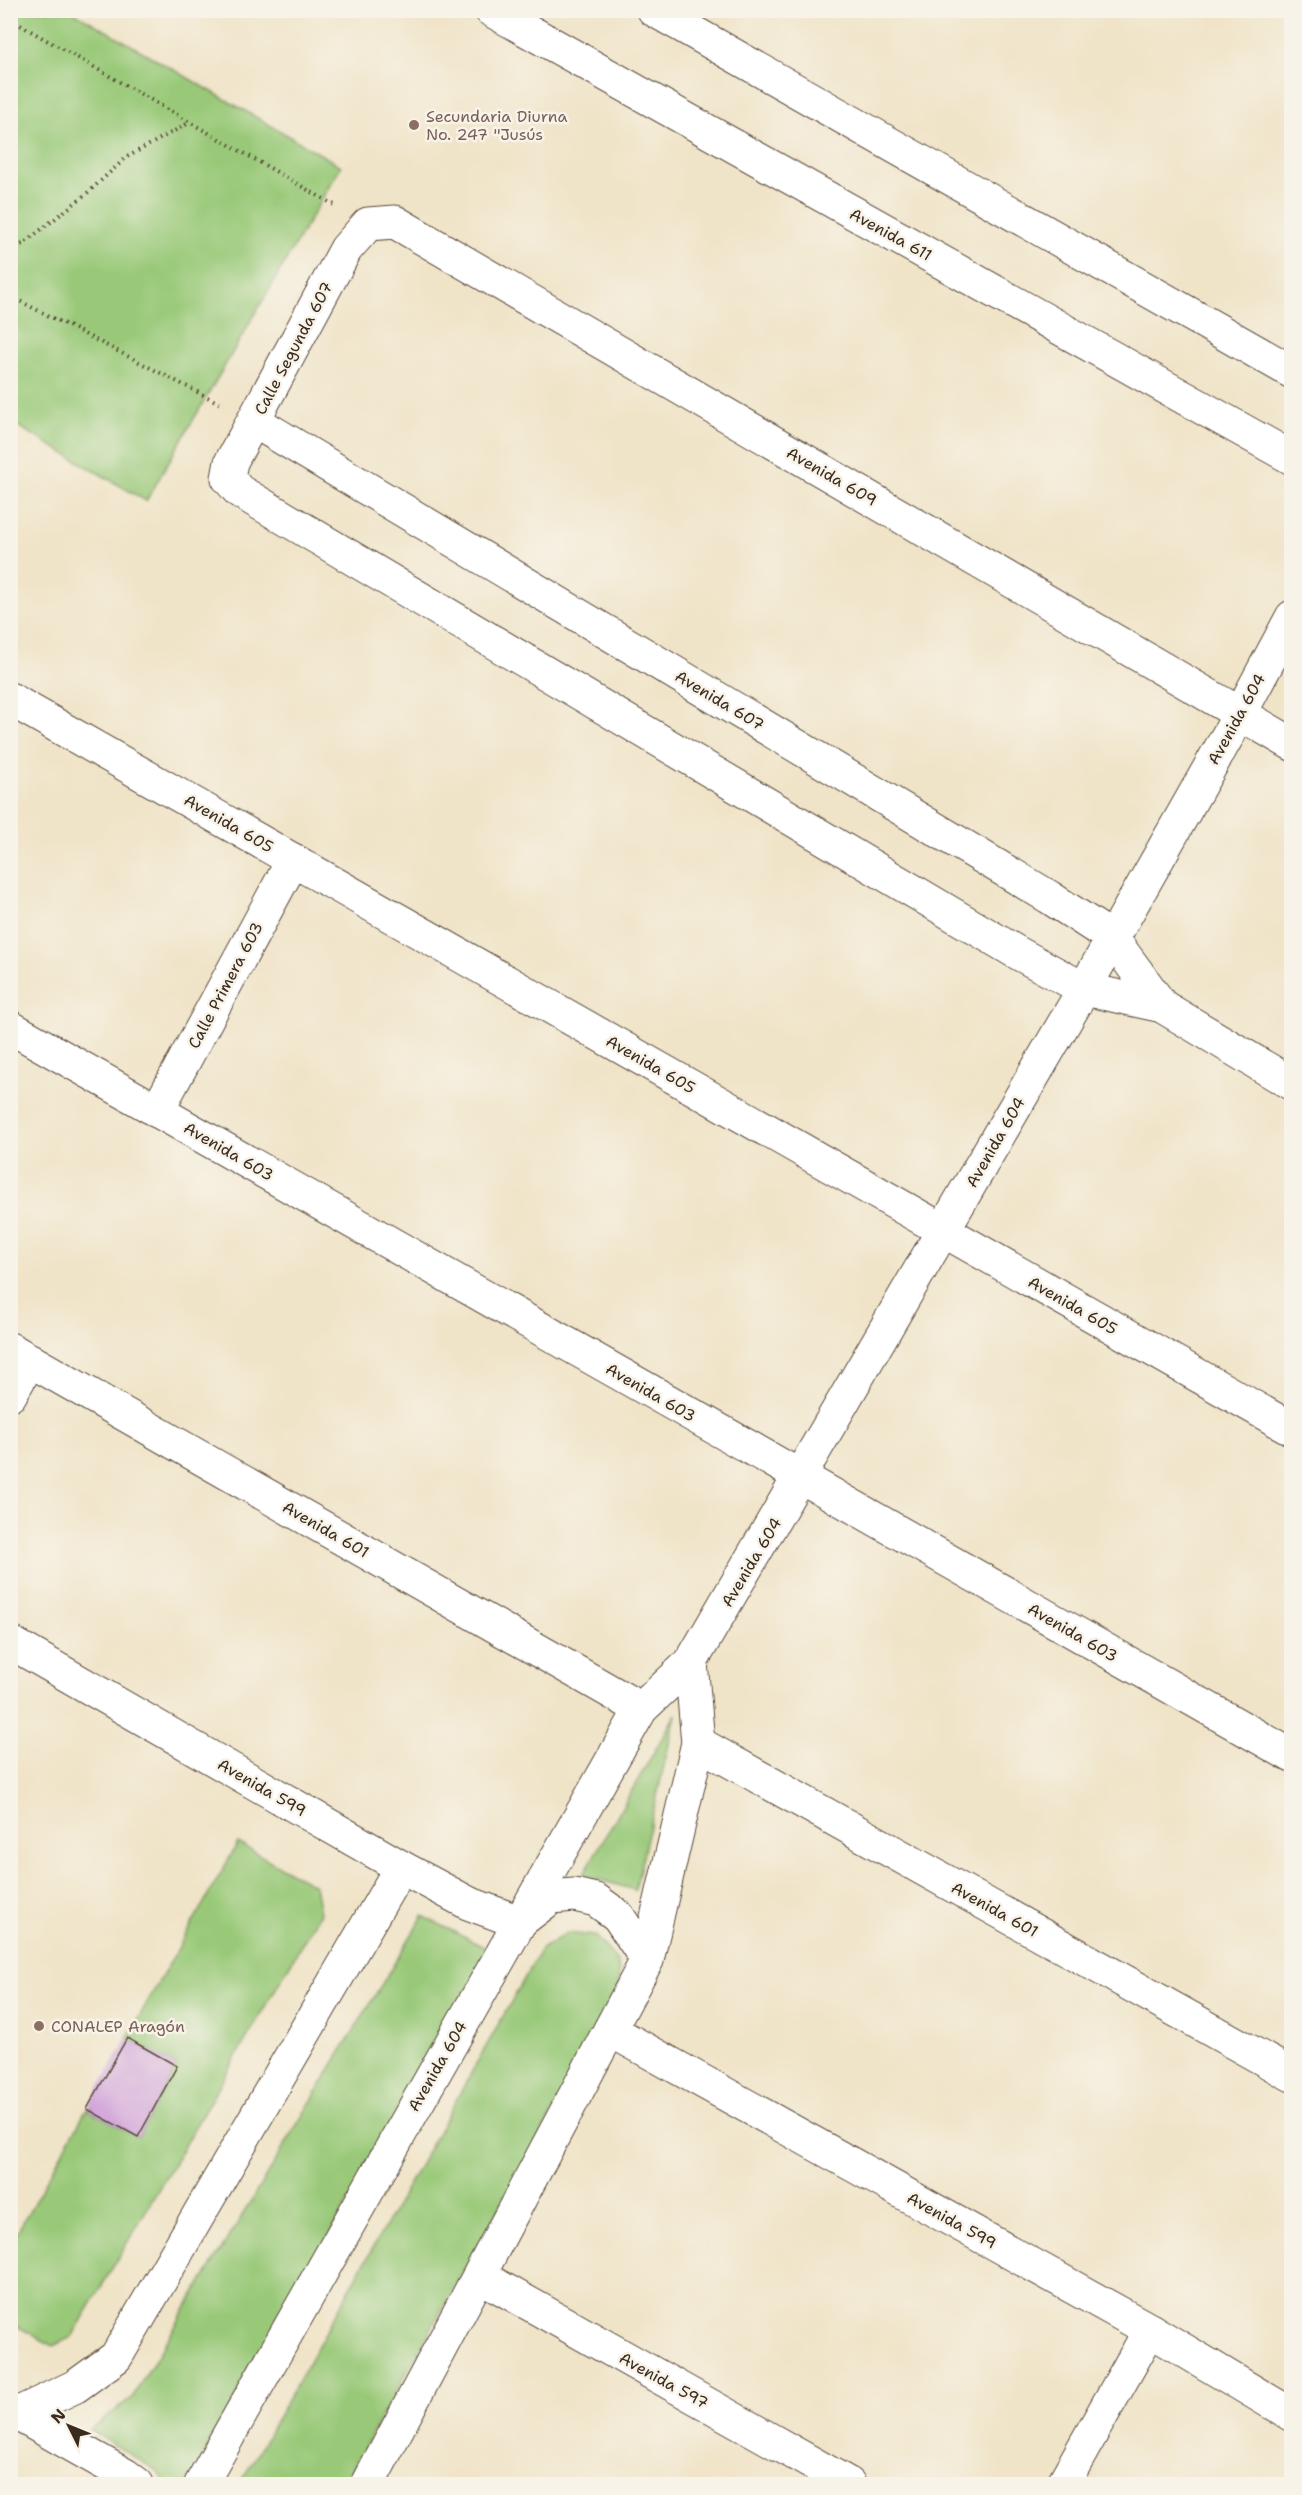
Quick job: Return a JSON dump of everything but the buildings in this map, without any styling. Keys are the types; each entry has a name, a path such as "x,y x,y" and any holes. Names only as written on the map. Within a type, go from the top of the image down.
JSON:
{"street":[{"name":"Avenida 611","path":"491,10 1292,458"},
{"path":"654,10 1292,372"},
{"name":"Avenida 609","path":"368,224 395,222 1292,744"},
{"name":"Calle Segunda 607","path":"228,478 231,462 346,249 368,224"},
{"name":"Avenida 607","path":"254,421 1029,885 1112,938 1162,1006"},
{"name":"Avenida 607","path":"228,478 239,491 1006,946 1084,989 1162,1006 1292,1084"},
{"name":"Avenida 604","path":"201,2484 641,1709 691,1662 1084,989 1240,714 1292,617"},
{"name":"Avenida 605","path":"10,699 1292,1429"},
{"name":"Calle Primera 603","path":"157,1110 293,860"},
{"name":"Avenida 603","path":"10,1027 1292,1756"},
{"path":"10,1395 20,1354"},
{"name":"Avenida 601","path":"20,1354 641,1709"},
{"name":"Avenida 599","path":"10,1642 401,1867 468,1903 519,1922"},
{"path":"368,2484 647,1960 698,1743 691,1662"},
{"name":"Avenida 601","path":"698,1743 1292,2075"},
{"path":"14,2412 76,2386 116,2358 401,1867"},
{"path":"519,1922 552,1897 574,1895 596,1900 618,1916 647,1960"},
{"name":"Avenida 599","path":"610,2030 1150,2330 1292,2415"},
{"name":"Avenida 597","path":"480,2276 849,2484"},
{"path":"1063,2484 1150,2330"},
{"path":"14,2412 137,2484"}],"path":[{"path":"10,19 368,224"},
{"path":"10,249 23,244 85,195 127,157 190,122"},
{"path":"10,296 254,421"}],"green space":[{"path":"11,10 72,11 341,166 146,501 11,422"},
{"path":"676,1714 635,1890 583,1875"},
{"path":"238,1843 315,1886 320,1913 72,2337 53,2346 11,2323 11,2243 87,2109 138,2137 177,2066 127,2038"},
{"path":"423,1916 492,1951 187,2484 167,2484 154,2469 90,2430 132,2398"},
{"path":"567,1933 596,1936 618,1962 620,1993 344,2484 240,2484 541,1949"}],"place":[{"name":"Secundaria Diurna No. 247 \"Jusús","path":"414,125"},
{"name":"CONALEP Aragón","path":"39,2026"}]}
